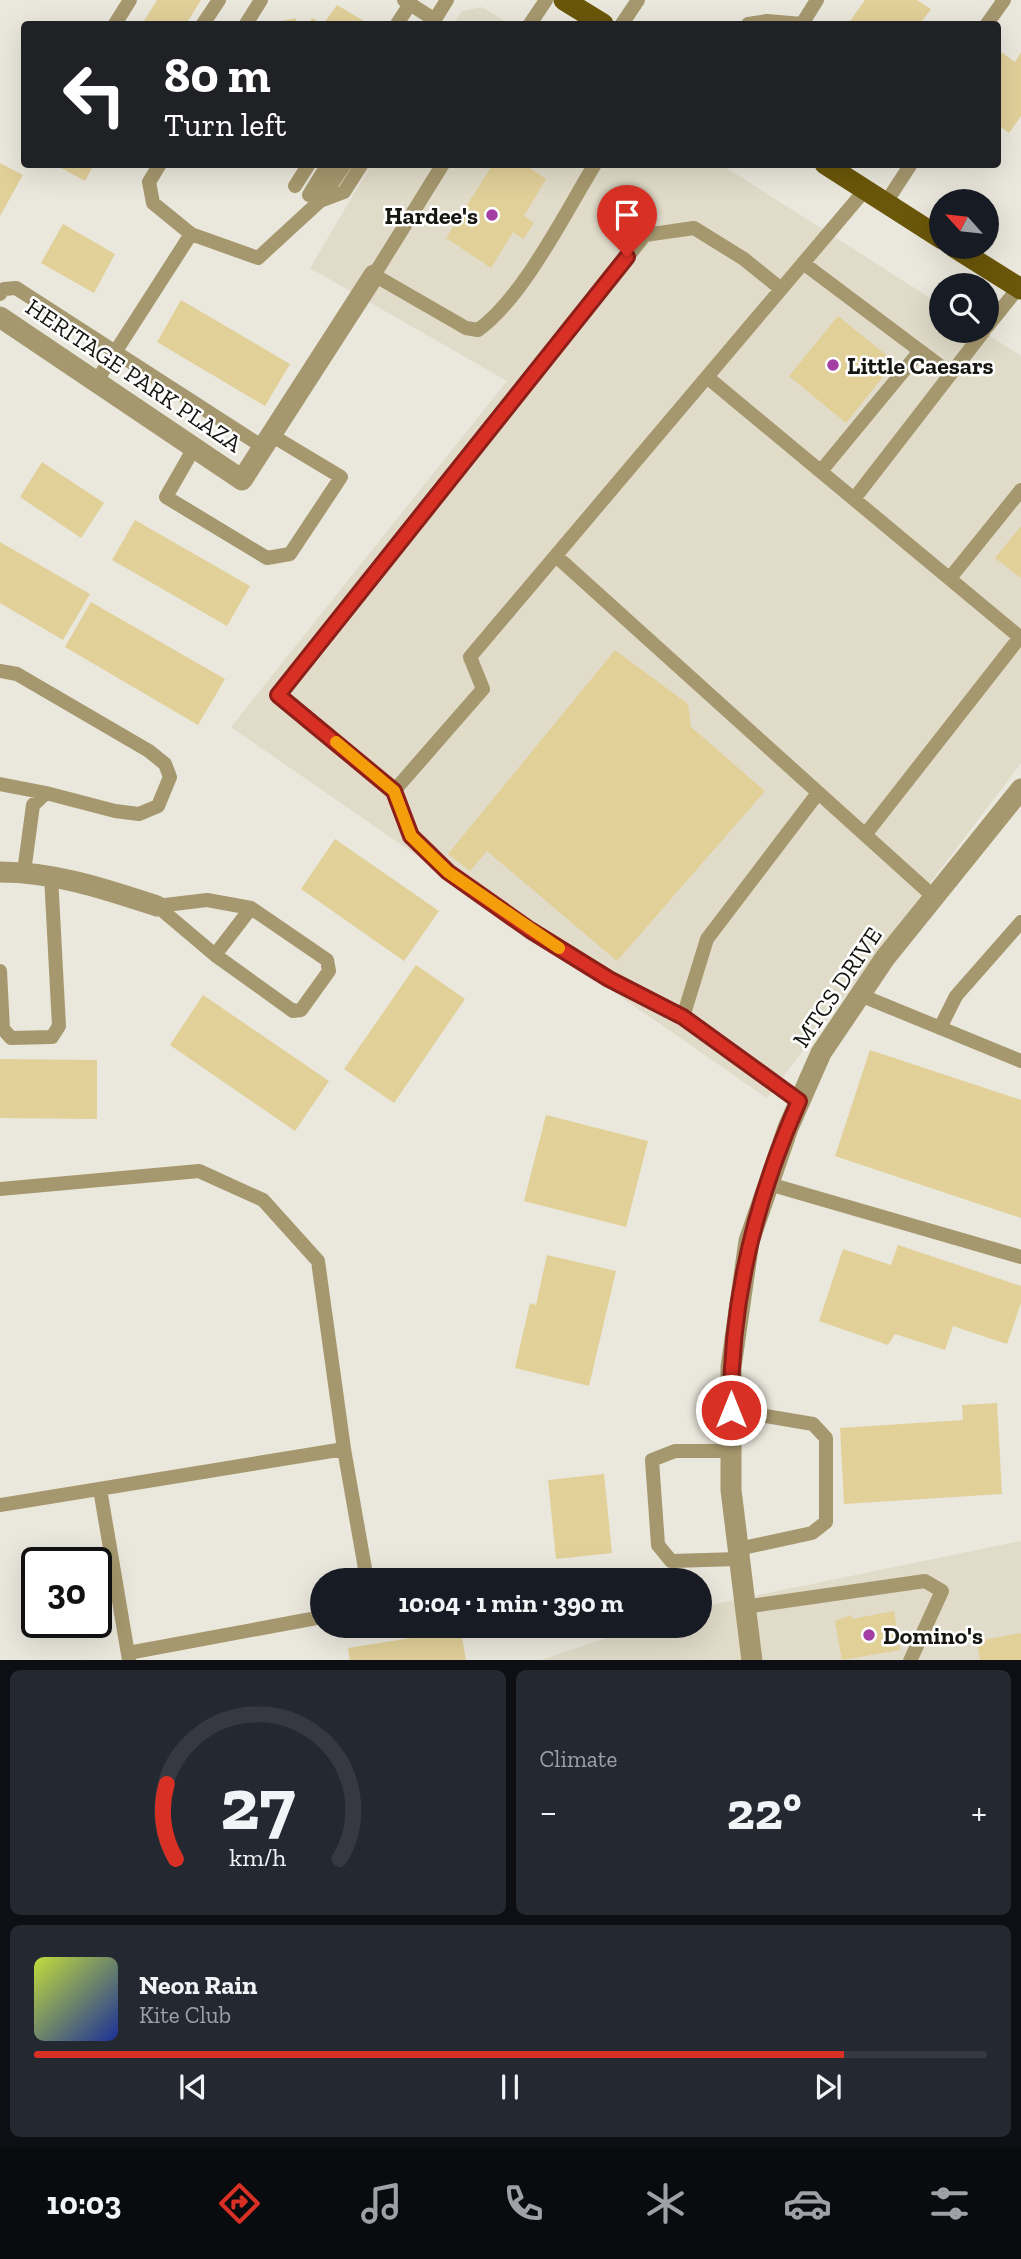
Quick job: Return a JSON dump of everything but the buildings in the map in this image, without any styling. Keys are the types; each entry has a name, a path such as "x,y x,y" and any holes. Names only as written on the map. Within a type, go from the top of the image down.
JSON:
{"main road":[{"path":"564,0 598,21"},
{"path":"831,168 929,231"},
{"path":"973,259 1020,288"}],"street":[{"name":"HERITAGE PARK PLAZA","path":"0,317 242,480 374,275"},
{"name":"MTCS DRIVE","path":"752,1660 731,1490 731,1367 749,1241 799,1101 821,1053 885,958 1021,789"},
{"path":"0,872 24,872 78,881 157,906"}],"lane":[{"path":"117,21 130,0"},
{"path":"206,21 219,0"},
{"path":"248,21 261,0"},
{"path":"435,21 447,0"},
{"path":"532,21 546,0"},
{"path":"624,21 638,0"},
{"path":"804,21 817,0"},
{"path":"989,21 1004,0"},
{"path":"412,10 431,21"},
{"path":"158,168 149,182 153,203 191,234 258,258 341,168"},
{"path":"295,186 306,168"},
{"path":"314,198 326,168"},
{"path":"314,198 344,192 359,168"},
{"name":"HERITAGE PARK PLAZA","path":"374,275 441,168"},
{"path":"374,275 466,328 478,330 490,321 530,270 593,168"},
{"path":"885,204 908,168"},
{"path":"394,791 483,689 470,657 865,190"},
{"path":"781,289 744,259 694,228 645,235 278,695 394,791 411,836 448,872 629,991 683,1017 799,1101"},
{"path":"96,382 191,234"},
{"path":"803,263 951,374"},
{"path":"0,294 4,289 16,288 267,441 341,477 290,554 267,558 166,497 194,448"},
{"path":"999,313 1020,288"},
{"path":"854,499 975,343"},
{"path":"821,471 839,448 841,436 917,349"},
{"path":"707,377 1020,637 865,835"},
{"path":"950,579 1021,490"},
{"path":"556,556 934,897"},
{"path":"0,671 17,674 149,751 165,764 170,777 158,806 139,814 115,811 0,784"},
{"path":"24,872 33,805 46,793"},
{"path":"683,1017 706,939 818,793"},
{"path":"0,971 4,1028 11,1038 52,1037 59,1026 51,876"},
{"path":"207,900 251,908 327,960 329,971 301,1010 293,1011 215,955 157,906 207,900"},
{"path":"215,955 251,908"},
{"path":"940,1028 956,996 1021,922"},
{"path":"860,995 1021,1061"},
{"path":"0,1189 199,1171 263,1200 317,1261 344,1449 365,1568"},
{"path":"769,1184 1021,1256"},
{"path":"731,1410 813,1424 826,1438 826,1522 812,1533 738,1554 671,1560 658,1545 652,1460 675,1451 731,1451"},
{"path":"0,1505 344,1449"},
{"path":"100,1489 128,1657 310,1619"},
{"path":"744,1607 925,1581 942,1591 910,1660"}],"shaded area":[{"path":"482,7 504,21 456,21 462,11"},
{"path":"369,168 727,168 929,297 929,343 999,342 1021,356 1021,763 767,1098 231,727 507,381 310,268"},
{"path":"1021,1541 1021,1660 541,1660 606,1638 712,1638 712,1605"}],"slow traffic":[{"path":"336,742 394,791 411,836 448,872 559,948"}],"place":[{"name":"Hardee's","path":"492,215"},
{"name":"Little Caesars","path":"833,365"},
{"name":"Domino's","path":"869,1635"}],"route":[{"path":"627,257 278,695 394,791 411,836 448,872 530,930 609,979 683,1017 799,1101 749,1241 731,1367 731,1410"}]}
